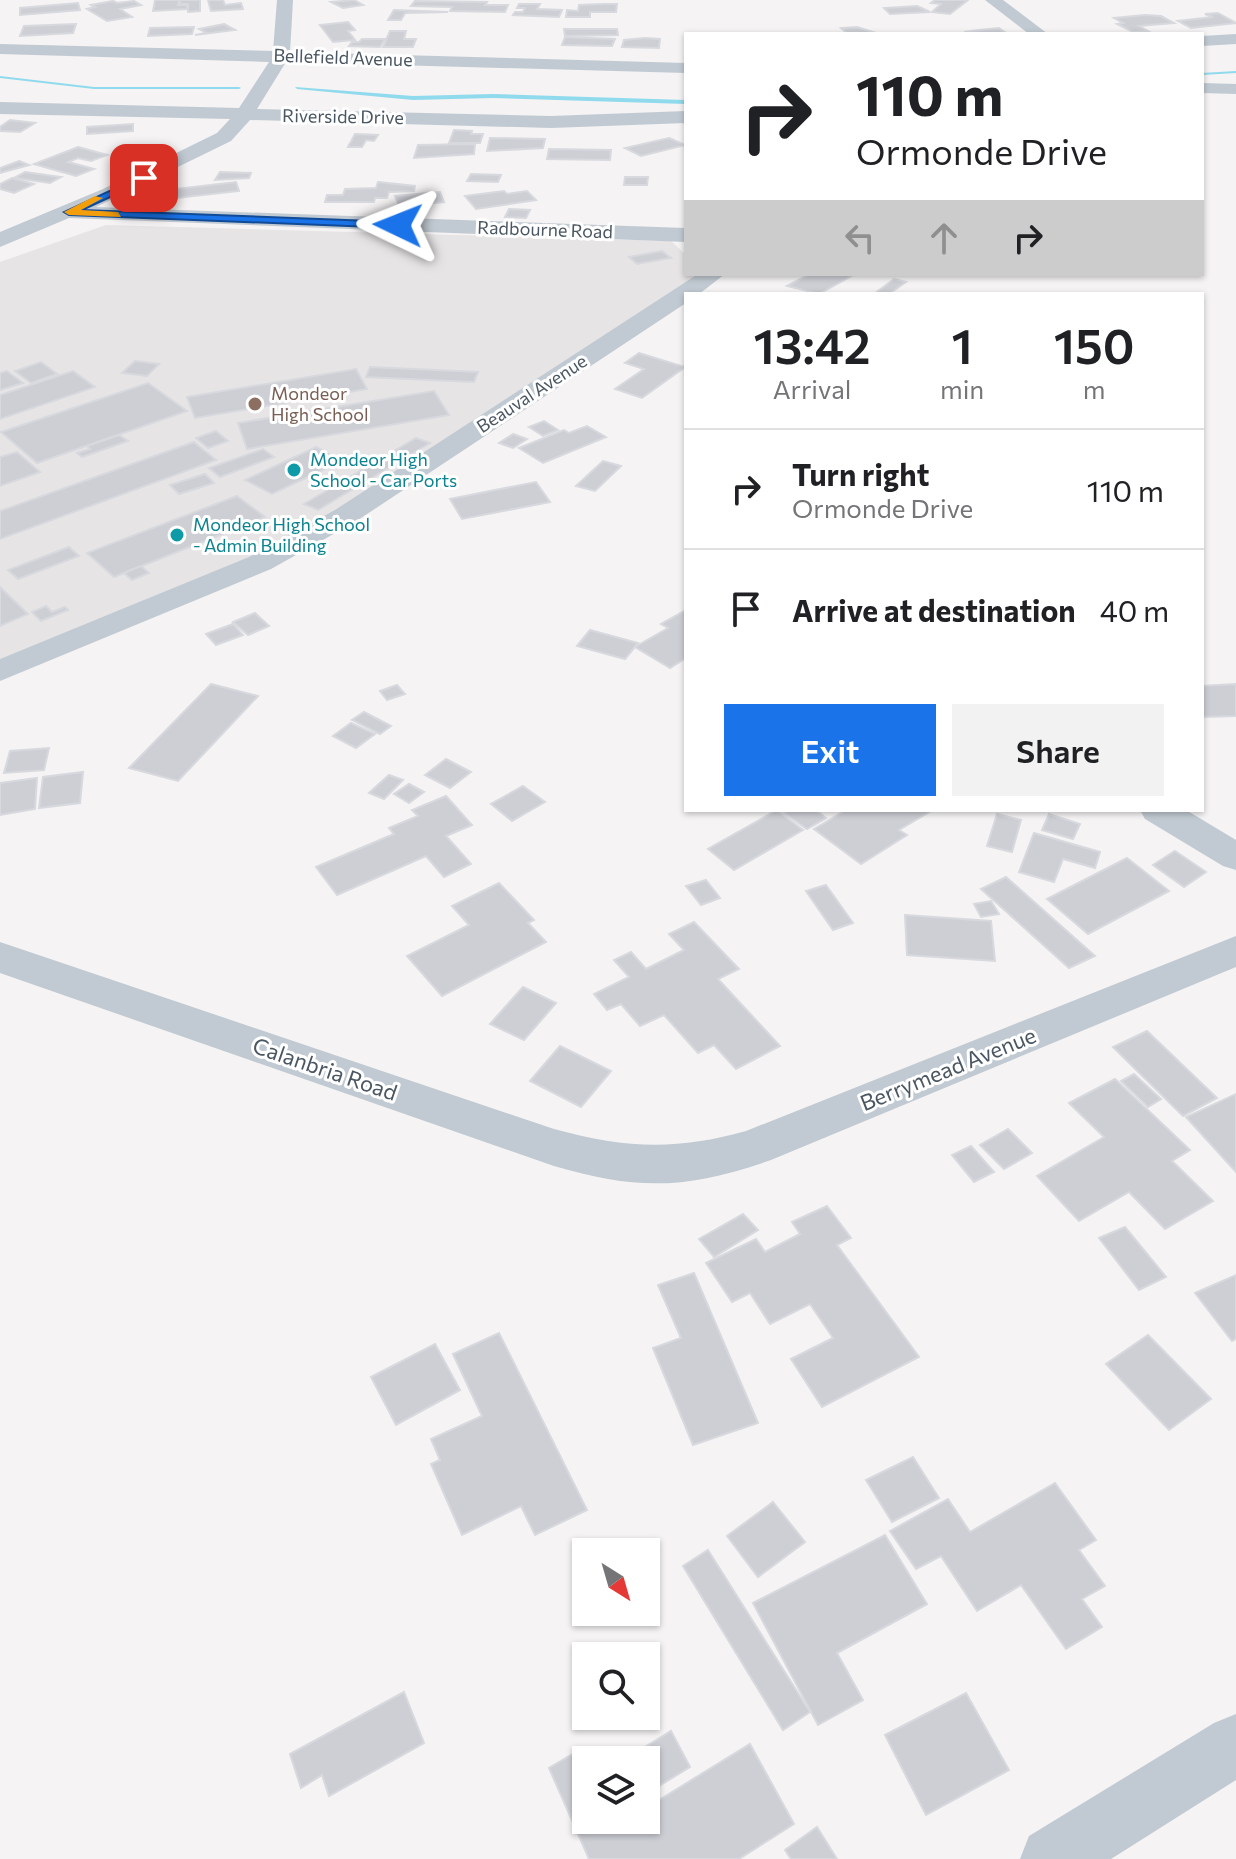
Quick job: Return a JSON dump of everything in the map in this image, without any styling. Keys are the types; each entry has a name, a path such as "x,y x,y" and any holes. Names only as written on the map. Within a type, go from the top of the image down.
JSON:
{"street":[{"path":"0,240 69,212 215,142 244,115 281,57 285,0"},
{"path":"993,0 1037,32"},
{"path":"1204,41 1236,39"},
{"name":"Bellefield Avenue","path":"0,49 684,68"},
{"path":"1204,88 1236,89"},
{"name":"Riverside Drive","path":"0,108 551,122 684,117"},
{"name":"Radbourne Road","path":"69,212 684,235"},
{"name":"Beauval Avenue","path":"687,292 711,276"},
{"name":"Beauval Avenue","path":"0,671 290,548 345,516 684,294"},
{"path":"1161,812 1236,857"},
{"name":"Berrymead Avenue","path":"654,1167 702,1163 755,1147 1236,951"},
{"name":"Calanbria Road","path":"0,957 521,1137 579,1155 654,1167"},
{"path":"1052,1859 1236,1745"}],"shaded area":[{"name":"Mondeor High School","path":"106,225 671,241 684,253 684,276 704,276 313,533 0,659 0,262"}],"building":[{"path":"155,0 179,0 178,5 187,5 187,9 153,11"},
{"path":"180,0 200,0 200,11 188,12 188,4 180,4"},
{"path":"208,0 223,0 225,5 241,3 243,9 211,11"},
{"path":"354,0 363,5 343,8 331,2"},
{"path":"935,0 968,0 950,14 932,12 941,4 931,3"},
{"path":"134,1 141,5 120,9 132,17 107,21 87,9 95,7 91,5"},
{"path":"415,1 508,5 505,12 450,11 452,7 411,6"},
{"path":"78,3 80,10 20,15 20,8"},
{"path":"519,4 540,4 537,9 562,10 559,17 513,15 523,12 525,8 517,8"},
{"path":"617,4 616,12 590,12 590,17 566,17 567,10 578,11 579,5"},
{"path":"917,6 930,12 890,14 884,8"},
{"path":"394,10 448,12 405,13 401,20 388,20"},
{"path":"1218,13 1236,23 1191,28 1178,21 1213,17 1205,14"},
{"path":"1161,16 1174,23 1139,26 1148,31 1133,32 1117,24 1123,23 1114,18"},
{"path":"348,22 355,30 348,31 355,40 333,42 320,25"},
{"path":"76,24 73,33 20,36 24,26"},
{"path":"224,24 235,30 195,35 206,33 199,29"},
{"path":"194,27 192,34 148,36 150,28"},
{"path":"857,27 873,32 846,32 841,28"},
{"path":"999,28 1005,32 964,32"},
{"path":"564,29 617,29 618,35 565,36"},
{"path":"390,31 406,31 404,39 416,39 413,47 383,47"},
{"path":"565,37 615,39 612,46 562,45"},
{"path":"362,39 385,39 380,47 349,46"},
{"path":"660,39 659,48 622,47 624,40"},
{"path":"10,120 35,123 20,132 0,131 0,127"},
{"path":"133,124 133,131 87,134 87,127"},
{"path":"454,130 483,134 480,143 449,143"},
{"path":"355,134 378,135 374,141 366,140 362,147 348,147"},
{"path":"490,138 545,139 543,148 487,151"},
{"path":"669,138 684,145 641,156 625,148"},
{"path":"475,144 474,154 414,158 418,145"},
{"path":"78,147 107,155 91,161 78,158 68,162 94,169 76,176 34,164"},
{"path":"549,149 611,150 610,160 547,159"},
{"path":"19,161 29,165 0,173 0,168"},
{"path":"25,172 61,177 50,183 14,178"},
{"path":"220,172 251,173 249,178 215,180"},
{"path":"471,174 501,175 498,182 467,181"},
{"path":"625,177 648,177 647,185 624,185"},
{"path":"12,178 34,184 14,193 0,189 0,184"},
{"path":"236,182 239,191 168,199 166,190"},
{"path":"378,182 415,186 414,191 389,192 387,198 375,198 374,202 325,202 327,195 343,195 345,189 376,188"},
{"path":"504,191 507,194 527,191 536,200 476,209 465,196"},
{"path":"440,192 444,202 399,206 395,196"},
{"path":"509,209 530,210 526,218 505,217"},
{"path":"662,251 671,258 637,264 629,257"},
{"path":"806,276 851,276 823,292 787,286"},
{"path":"894,279 906,282 892,292 877,292"},
{"path":"639,353 684,368 642,398 615,389 644,369 625,363"},
{"path":"135,361 159,364 147,376 122,373"},
{"path":"41,362 57,374 31,383 15,371"},
{"path":"370,367 478,372 474,382 366,377"},
{"name":"Mondeor High School","path":"356,369 367,389 195,418 187,397"},
{"path":"7,371 23,383 0,390 0,373"},
{"path":"73,371 95,387 0,419 0,395"},
{"path":"148,383 187,411 37,463 1,432"},
{"name":"Mondeor High School","path":"434,391 449,415 247,449 238,423"},
{"path":"544,421 558,430 543,436 529,427"},
{"path":"587,426 606,437 543,463 519,448 564,430 569,433"},
{"path":"216,431 228,441 208,448 196,438"},
{"path":"513,434 527,439 513,448 499,443"},
{"path":"119,435 128,441 82,457 77,453 90,449 87,446"},
{"path":"416,438 430,443 318,510 304,504"},
{"name":"Mondeor High School","path":"194,442 216,460 0,539 0,511"},
{"name":"Mondeor High School - Car Ports","path":"316,447 342,461 272,494 245,480"},
{"path":"263,449 274,457 220,477 209,468"},
{"path":"17,452 40,472 0,486 0,457"},
{"path":"603,461 621,466 595,491 576,486"},
{"path":"205,474 214,483 179,494 170,485"},
{"path":"536,482 550,502 462,519 450,499"},
{"name":"Mondeor High School - Admin Building","path":"237,496 265,517 114,577 87,553"},
{"path":"69,547 79,556 18,579 8,570"},
{"path":"141,566 149,573 132,580 124,573"},
{"path":"0,587 28,614 0,626"},
{"path":"46,606 52,612 65,607 68,610 41,621 32,612"},
{"path":"684,611 684,659 670,668 635,647 668,628 661,624"},
{"path":"255,613 269,626 248,635 233,622"},
{"path":"233,624 243,635 216,645 206,634"},
{"path":"590,630 638,643 625,659 577,646"},
{"path":"211,684 258,696 178,781 129,768"},
{"path":"1236,684 1236,716 1204,717 1204,686"},
{"path":"397,685 405,694 387,700 380,691"},
{"path":"364,712 391,726 380,734 352,720"},
{"path":"351,723 375,734 356,748 333,736"},
{"path":"49,748 44,770 4,773 10,751"},
{"path":"446,759 471,772 450,788 425,775"},
{"path":"83,772 80,803 39,808 43,777"},
{"path":"389,775 403,780 384,799 369,793"},
{"path":"37,778 35,809 0,815 0,783"},
{"path":"409,784 424,792 409,803 394,794"},
{"path":"523,786 545,802 512,821 491,804"},
{"path":"446,796 472,825 446,836 471,864 444,877 426,856 337,895 316,867 394,834 389,828 418,816 412,810"},
{"path":"773,812 780,812 803,830 734,870 708,849"},
{"path":"818,812 826,818 807,829 784,813"},
{"path":"843,812 929,812 899,830 907,835 861,864 814,829"},
{"path":"997,814 1021,820 1012,852 987,846"},
{"path":"1049,814 1080,824 1073,839 1042,830"},
{"path":"1034,833 1100,852 1095,868 1063,859 1054,882 1019,872"},
{"path":"1175,851 1206,872 1184,887 1153,865"},
{"path":"1127,858 1169,891 1088,934 1047,899"},
{"path":"1006,877 1095,956 1069,968 981,889"},
{"path":"706,880 720,898 701,905 686,886"},
{"path":"499,883 534,920 528,923 546,942 442,996 407,956 469,925 452,906"},
{"path":"826,885 853,923 833,930 806,891"},
{"path":"991,901 999,914 981,917 974,904"},
{"path":"905,915 991,921 995,961 907,955"},
{"path":"694,922 739,969 718,979 780,1046 736,1069 714,1045 698,1053 664,1015 640,1026 621,1004 607,1010 594,994 629,977 614,960 631,952 646,969 684,950 669,934"},
{"path":"523,987 556,1003 524,1040 490,1024"},
{"path":"1147,1031 1217,1098 1183,1116 1113,1047"},
{"path":"560,1046 611,1071 581,1107 530,1081"},
{"path":"1134,1074 1161,1099 1148,1107 1121,1081"},
{"path":"1115,1079 1190,1150 1172,1161 1213,1201 1165,1229 1129,1192 1079,1221 1037,1176 1104,1137 1069,1103"},
{"path":"1236,1094 1236,1172 1186,1117"},
{"path":"1008,1129 1032,1153 1004,1169 980,1145"},
{"path":"971,1146 994,1172 974,1182 952,1155"},
{"path":"827,1206 851,1238 837,1245 919,1357 822,1407 791,1359 833,1338 810,1304 770,1324 750,1293 732,1302 706,1263 756,1239 765,1252 800,1234 792,1222"},
{"path":"743,1214 758,1230 714,1257 699,1239"},
{"path":"1125,1227 1166,1277 1139,1290 1099,1238"},
{"path":"694,1273 758,1423 693,1445 653,1348 681,1338 658,1285"},
{"path":"1236,1275 1236,1339 1232,1341 1195,1293"},
{"path":"499,1333 587,1510 535,1535 521,1506 462,1535 431,1464 440,1460 431,1439 482,1416 453,1354"},
{"path":"1148,1335 1211,1399 1169,1430 1106,1364"},
{"path":"435,1344 460,1390 396,1425 371,1377"},
{"path":"913,1457 939,1498 892,1522 866,1480"},
{"path":"1055,1483 1096,1540 1079,1550 1105,1586 1082,1599 1102,1627 1066,1649 1021,1585 977,1611 941,1556 916,1569 890,1531 948,1499 970,1532"},
{"path":"773,1502 805,1542 758,1577 727,1536"},
{"path":"885,1535 927,1604 837,1653 863,1700 818,1725 753,1603"},
{"path":"708,1550 810,1712 783,1730 683,1566"},
{"path":"404,1692 424,1743 329,1796 322,1775 301,1788 290,1754"},
{"path":"966,1693 1009,1770 926,1815 885,1735"},
{"path":"671,1731 690,1767 660,1785 660,1746 647,1746"},
{"path":"750,1744 794,1824 739,1859 589,1859 578,1834 660,1834 660,1799"},
{"path":"572,1754 572,1820 549,1768"},
{"path":"817,1827 837,1859 791,1859 785,1850"}],"waterway":[{"path":"1204,74 1236,72"},
{"path":"0,77 94,88 239,88"},
{"path":"297,88 413,98 493,96 684,102"}],"slow traffic":[{"path":"99,198 69,212 118,215"}],"place":[{"name":"Mondeor High School","path":"255,404"},
{"name":"Mondeor High School - Car Ports","path":"294,470"},
{"name":"Mondeor High School - Admin Building","path":"177,535"}],"route":[{"path":"144,178 69,212 398,225"}]}
